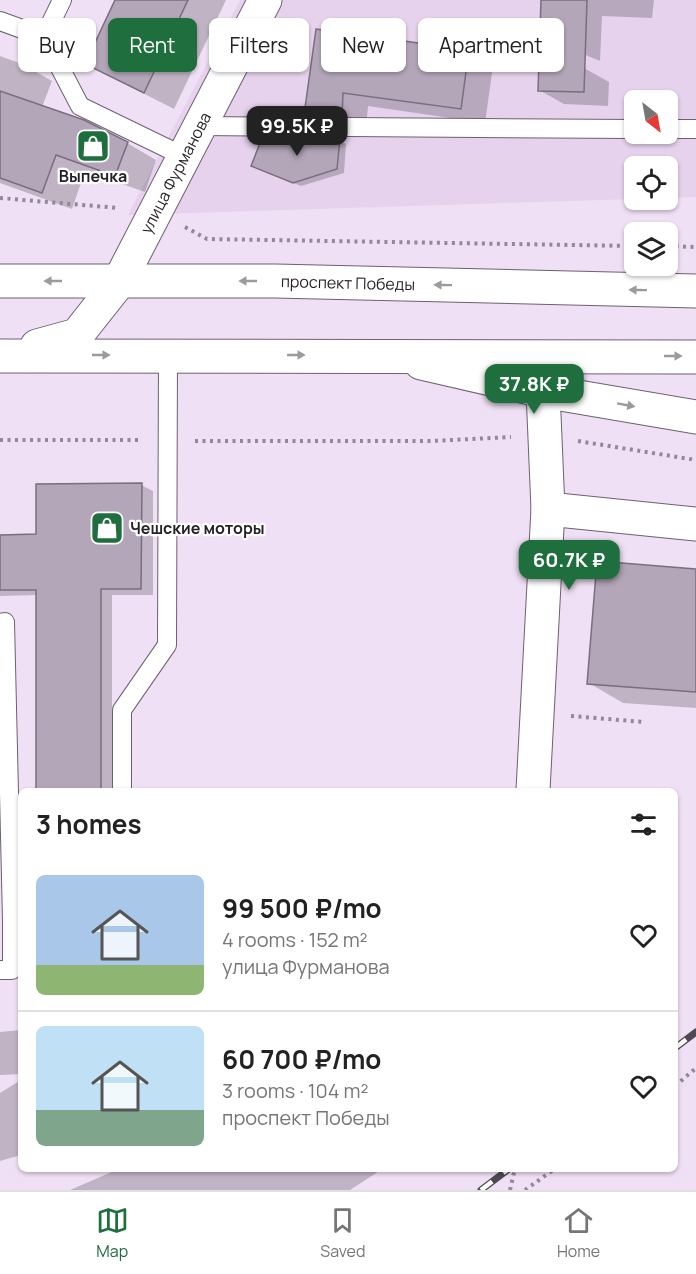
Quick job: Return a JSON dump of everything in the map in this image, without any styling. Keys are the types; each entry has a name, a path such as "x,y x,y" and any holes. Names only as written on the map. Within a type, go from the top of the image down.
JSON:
{"main road":[{"name":"улица Фурманова","path":"0,356 77,334 119,282 265,0"},
{"name":"проспект Победы","path":"0,281 275,281 696,291"},
{"path":"384,355 543,391 696,417"},
{"path":"0,356 696,357"},
{"path":"533,788 548,509 543,391"},
{"path":"548,509 696,524"}],"lane":[{"path":"53,18 62,0"},
{"path":"0,21 18,28"},
{"path":"62,72 80,106 183,156"},
{"path":"200,126 624,129"},
{"path":"678,129 696,129"},
{"path":"122,788 122,710 167,645 168,355"},
{"path":"0,622 5,622 16,896 12,970 0,970"}],"path":[{"path":"0,198 156,211 207,239 624,246"},
{"path":"678,246 696,247"},
{"path":"0,440 432,441 544,436 696,460"},
{"path":"537,713 644,722"},
{"path":"678,1083 696,1068"},
{"path":"510,1190 514,1172"},
{"path":"525,1190 550,1172"}],"shaded area":[{"path":"240,0 696,0 696,197 678,198 678,156 624,156 624,199 128,215 209,60 209,72 309,72 309,18 231,18"}],"building":[{"path":"115,0 188,0 179,18 108,18 108,72 154,72 144,93 96,69 96,41"},
{"path":"541,0 587,0 584,92 538,91 539,72 564,72 564,18 540,18"},
{"path":"316,29 321,30 321,72 406,72 406,41 418,43 418,72 466,72 461,109 343,93 342,116 304,115"},
{"path":"0,91 84,120 128,142 115,176 56,155 42,193 0,178"},
{"path":"262,138 340,138 337,169 293,183 251,166"},
{"path":"142,483 141,589 101,589 101,788 36,788 36,590 0,590 0,535 36,534 36,484"},
{"path":"597,561 696,569 696,692 587,684"}],"railway":[{"path":"678,1046 696,1032"},
{"path":"481,1190 505,1172"}],"place":[{"name":"Выпечка","path":"93,146"},
{"name":"Чешские моторы","path":"107,528"}]}
